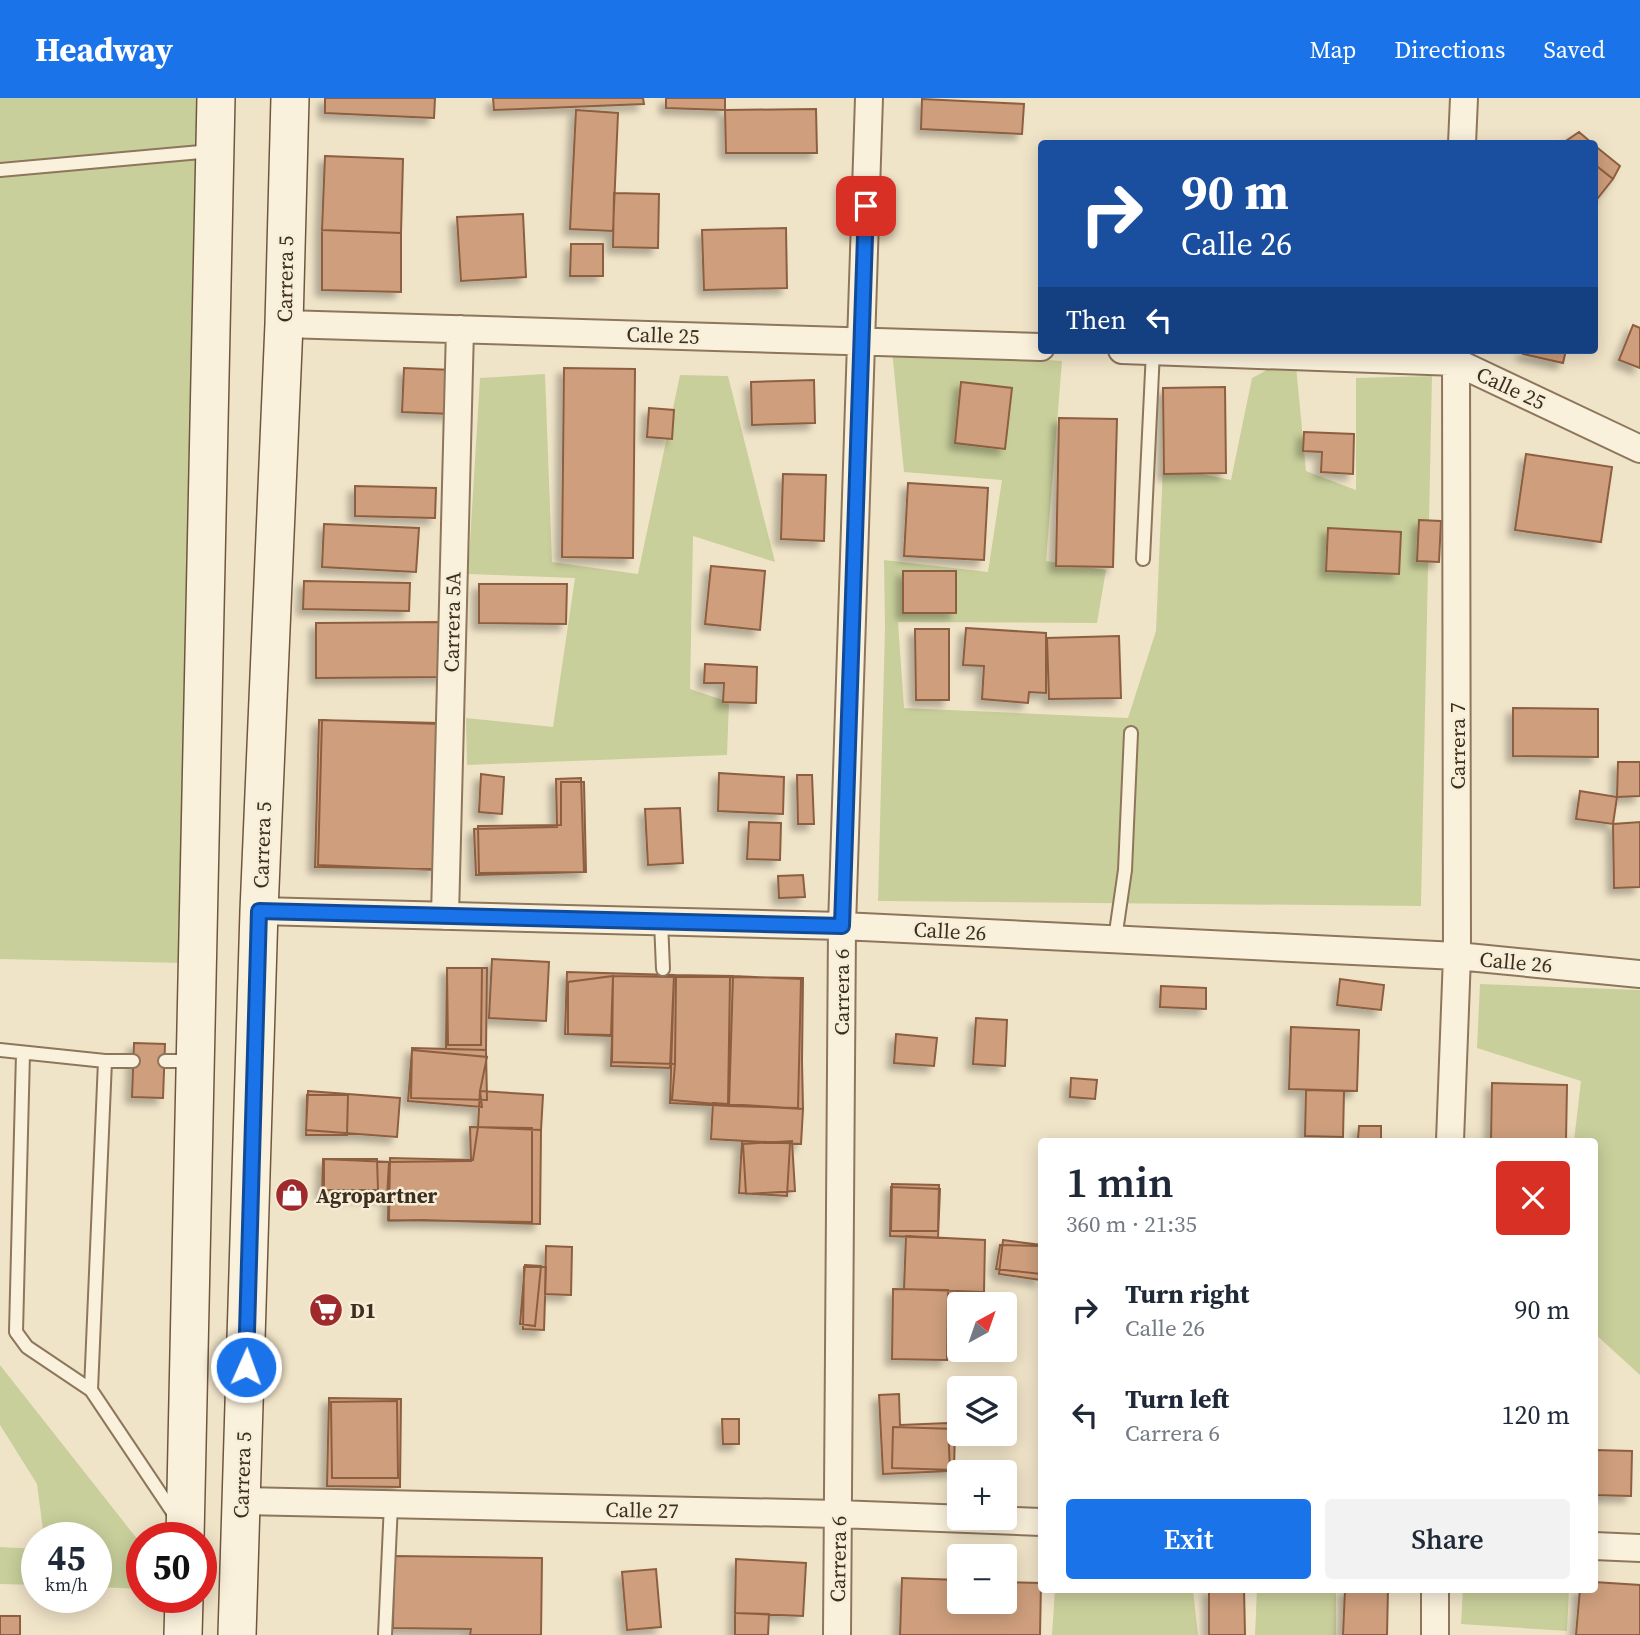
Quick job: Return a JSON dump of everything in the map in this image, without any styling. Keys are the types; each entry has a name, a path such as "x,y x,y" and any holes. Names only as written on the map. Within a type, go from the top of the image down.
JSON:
{"main road":[{"path":"185,1522 180,1061 216,98"},
{"name":"Carrera 5","path":"237,1635 259,911 284,324 290,98"},
{"path":"183,1635 184,1613"}],"street":[{"name":"Carrera 6","path":"837,1635 842,926 869,98"},
{"path":"1462,140 1464,98"},
{"name":"Calle 25","path":"284,324 1038,347"},
{"name":"Carrera 5A","path":"445,916 460,329"},
{"name":"Calle 25","path":"1335,354 1456,356 1640,449"},
{"name":"Carrera 7","path":"1450,1138 1457,956 1456,356"},
{"name":"Calle 26","path":"259,911 842,926 1457,956 1640,974"},
{"name":"Calle 27","path":"242,1501 838,1514 1038,1522"},
{"path":"1598,1546 1640,1548"},
{"path":"1435,1593 1435,1635"}],"lane":[{"path":"0,170 216,151"},
{"path":"1143,559 1153,354"},
{"path":"1115,939 1125,870 1130,733"},
{"path":"661,921 663,970"},
{"path":"0,1050 133,1061"},
{"path":"23,1053 16,1332 27,1347 91,1390 177,1522"},
{"path":"91,1390 105,1060"},
{"path":"385,1635 391,1504"}],"green space":[{"path":"0,98 202,98 184,963 0,959"},
{"path":"892,350 1062,361 1046,561 1106,570 1097,623 898,622 904,708 1128,718 1156,631 1163,466 1231,480 1252,378 1295,355 1306,471 1356,490 1356,378 1432,376 1421,906 878,901 885,627 884,560 988,572 1002,480 904,472"},
{"path":"545,374 552,562 638,574 680,375 728,376 775,562 693,536 690,689 729,702 727,755 467,765 466,718 553,727 575,578 468,574 480,378"},
{"path":"1480,984 1640,990 1640,1375 1598,1337 1598,1138 1574,1138 1581,1081 1477,1048"},
{"path":"0,1365 126,1525 126,1588 112,1588 112,1522 42,1522 37,1484 0,1425"},
{"path":"0,1547 21,1548 21,1585 0,1584"},
{"path":"1055,1593 1193,1593 1198,1635 1052,1635"},
{"path":"1257,1593 1336,1593 1336,1635 1255,1635"},
{"path":"1463,1593 1569,1593 1567,1631 1461,1624"}],"building":[{"path":"325,98 435,98 434,118 325,113"},
{"path":"493,98 643,98 644,104 494,110"},
{"path":"666,98 725,98 725,110 666,108"},
{"path":"922,99 1024,104 1022,134 921,129"},
{"path":"816,109 817,153 726,153 725,110"},
{"path":"576,110 618,113 613,231 570,229"},
{"path":"1579,132 1588,140 1567,140"},
{"path":"1598,148 1620,166 1613,179 1598,167"},
{"path":"325,156 403,159 401,233 322,230"},
{"path":"1598,167 1613,179 1598,198"},
{"path":"614,193 659,194 658,248 613,247"},
{"path":"523,214 526,277 461,281 457,217"},
{"path":"786,228 787,288 704,290 702,230"},
{"path":"322,230 401,233 401,292 322,290"},
{"path":"571,244 603,244 603,276 570,276"},
{"path":"1633,325 1640,328 1640,368 1619,360"},
{"path":"1523,354 1565,354 1563,363"},
{"path":"404,368 453,370 451,414 402,412"},
{"path":"564,368 635,369 633,558 562,557"},
{"path":"814,380 815,423 752,425 751,382"},
{"path":"961,382 1012,388 1005,449 955,443"},
{"path":"1225,387 1226,473 1164,474 1163,388"},
{"path":"649,408 674,410 672,439 647,437"},
{"path":"1059,418 1117,419 1113,567 1056,566"},
{"path":"1304,432 1354,434 1353,474 1321,472 1322,452 1303,451"},
{"path":"1526,454 1612,467 1601,542 1515,530"},
{"path":"783,474 826,475 824,541 781,539"},
{"path":"908,483 988,488 984,560 904,556"},
{"path":"355,486 436,488 435,518 355,516"},
{"path":"1419,520 1441,521 1439,562 1417,561"},
{"path":"324,524 419,528 416,572 322,567"},
{"path":"1328,528 1401,532 1399,574 1326,571"},
{"path":"711,566 765,571 760,630 705,624"},
{"path":"903,571 956,571 956,613 903,613"},
{"path":"304,581 410,583 409,611 303,609"},
{"path":"479,584 567,584 566,624 479,623"},
{"path":"446,622 446,677 316,678 316,623"},
{"path":"966,628 1046,633 1046,693 1029,692 1028,703 982,699 984,666 963,665"},
{"path":"915,629 949,629 949,700 916,700"},
{"path":"1119,636 1121,698 1049,699 1047,638"},
{"path":"705,664 757,667 756,703 723,702 724,683 704,683"},
{"path":"1513,708 1598,709 1598,757 1513,756"},
{"path":"319,720 438,723 435,869 315,867"},
{"path":"322,720 440,724 436,870 318,865"},
{"path":"1618,762 1640,762 1640,796 1617,797"},
{"path":"719,773 784,777 783,814 718,811"},
{"path":"481,774 504,777 502,814 479,812"},
{"path":"797,775 812,775 814,824 798,824"},
{"path":"581,778 584,872 476,875 474,829 557,827 556,779"},
{"path":"561,782 584,782 586,872 479,873 478,826 561,825"},
{"path":"1580,791 1617,797 1613,824 1576,819"},
{"path":"680,808 683,863 648,865 645,809"},
{"path":"749,822 781,823 780,860 747,859"},
{"path":"1640,822 1640,887 1614,888 1613,824"},
{"path":"803,875 805,897 779,898 778,876"},
{"path":"492,959 549,962 546,1021 489,1018"},
{"path":"447,968 487,968 486,1050 446,1049"},
{"path":"447,968 482,968 481,1045 448,1045"},
{"path":"567,972 674,975 670,1068 611,1066 612,1036 565,1034"},
{"path":"674,975 733,976 729,1106 670,1103"},
{"path":"613,976 676,977 675,1064 612,1062"},
{"path":"613,976 611,1035 568,1034 568,982"},
{"path":"733,976 801,979 798,1108 729,1106"},
{"path":"676,977 730,977 728,1105 672,1100"},
{"path":"730,977 803,978 803,1109 728,1105"},
{"path":"1340,979 1384,985 1381,1010 1337,1005"},
{"path":"1161,986 1206,988 1206,1009 1160,1007"},
{"path":"976,1018 1007,1020 1005,1066 973,1064"},
{"path":"1291,1027 1359,1030 1357,1091 1289,1089"},
{"path":"896,1034 937,1038 934,1066 894,1063"},
{"path":"134,1043 165,1044 163,1098 132,1097"},
{"path":"412,1048 486,1050 487,1100 411,1098"},
{"path":"412,1050 487,1057 480,1091 482,1107 408,1101"},
{"path":"1071,1078 1097,1080 1095,1099 1070,1097"},
{"path":"1492,1083 1567,1085 1566,1138 1491,1138"},
{"path":"1306,1090 1344,1091 1343,1137 1305,1136"},
{"path":"308,1091 400,1098 397,1137 306,1130"},
{"path":"480,1091 543,1095 541,1130 478,1127"},
{"path":"307,1095 348,1095 347,1135 306,1135"},
{"path":"713,1103 803,1109 801,1144 711,1139"},
{"path":"1359,1126 1381,1126 1381,1138 1358,1138"},
{"path":"470,1127 532,1128 532,1222 388,1220 389,1162 471,1161"},
{"path":"478,1127 541,1130 540,1224 389,1221 390,1158 473,1160"},
{"path":"742,1141 790,1143 787,1196 739,1193"},
{"path":"792,1141 795,1191 746,1194 743,1144"},
{"path":"323,1159 389,1162 387,1197 322,1194"},
{"path":"324,1159 377,1159 378,1190 324,1190"},
{"path":"892,1184 939,1185 938,1231 891,1231"},
{"path":"891,1187 940,1189 938,1238 890,1236"},
{"path":"906,1236 985,1240 984,1292 904,1289"},
{"path":"1003,1240 1038,1245 1038,1280 999,1274"},
{"path":"1000,1245 1038,1246 1038,1274 996,1269"},
{"path":"546,1246 572,1247 571,1295 545,1294"},
{"path":"525,1265 541,1266 535,1326 520,1324"},
{"path":"524,1267 546,1267 544,1330 523,1329"},
{"path":"893,1289 948,1290 947,1360 892,1359"},
{"path":"899,1394 900,1425 947,1423 950,1460 947,1460 947,1471 883,1474 879,1395"},
{"path":"329,1398 401,1399 400,1487 327,1486"},
{"path":"397,1401 398,1478 332,1478 331,1402"},
{"path":"722,1419 739,1419 739,1444 723,1444"},
{"path":"893,1427 947,1429 947,1446 955,1446 954,1460 947,1460 947,1470 892,1468"},
{"path":"1598,1450 1632,1451 1631,1496 1598,1495"},
{"path":"394,1556 542,1558 541,1635 470,1635 471,1629 393,1628"},
{"path":"736,1559 806,1563 803,1616 735,1613"},
{"path":"656,1569 661,1627 627,1630 622,1572"},
{"path":"902,1578 947,1580 947,1614 1017,1614 1017,1582 1038,1583 1038,1593 1041,1593 1040,1635 900,1635"},
{"path":"1598,1582 1640,1585 1640,1635 1576,1635 1580,1593 1598,1593"},
{"path":"1209,1593 1244,1593 1245,1635 1209,1635"},
{"path":"1345,1593 1388,1593 1387,1635 1343,1635"},
{"path":"735,1613 769,1614 768,1635 735,1635"},
{"path":"0,1616 20,1616 20,1635 0,1635"}],"place":[{"name":"Agropartner","path":"292,1195"},
{"name":"D1","path":"326,1310"}],"route":[{"path":"246,1367 259,911 842,926 866,206"}]}
